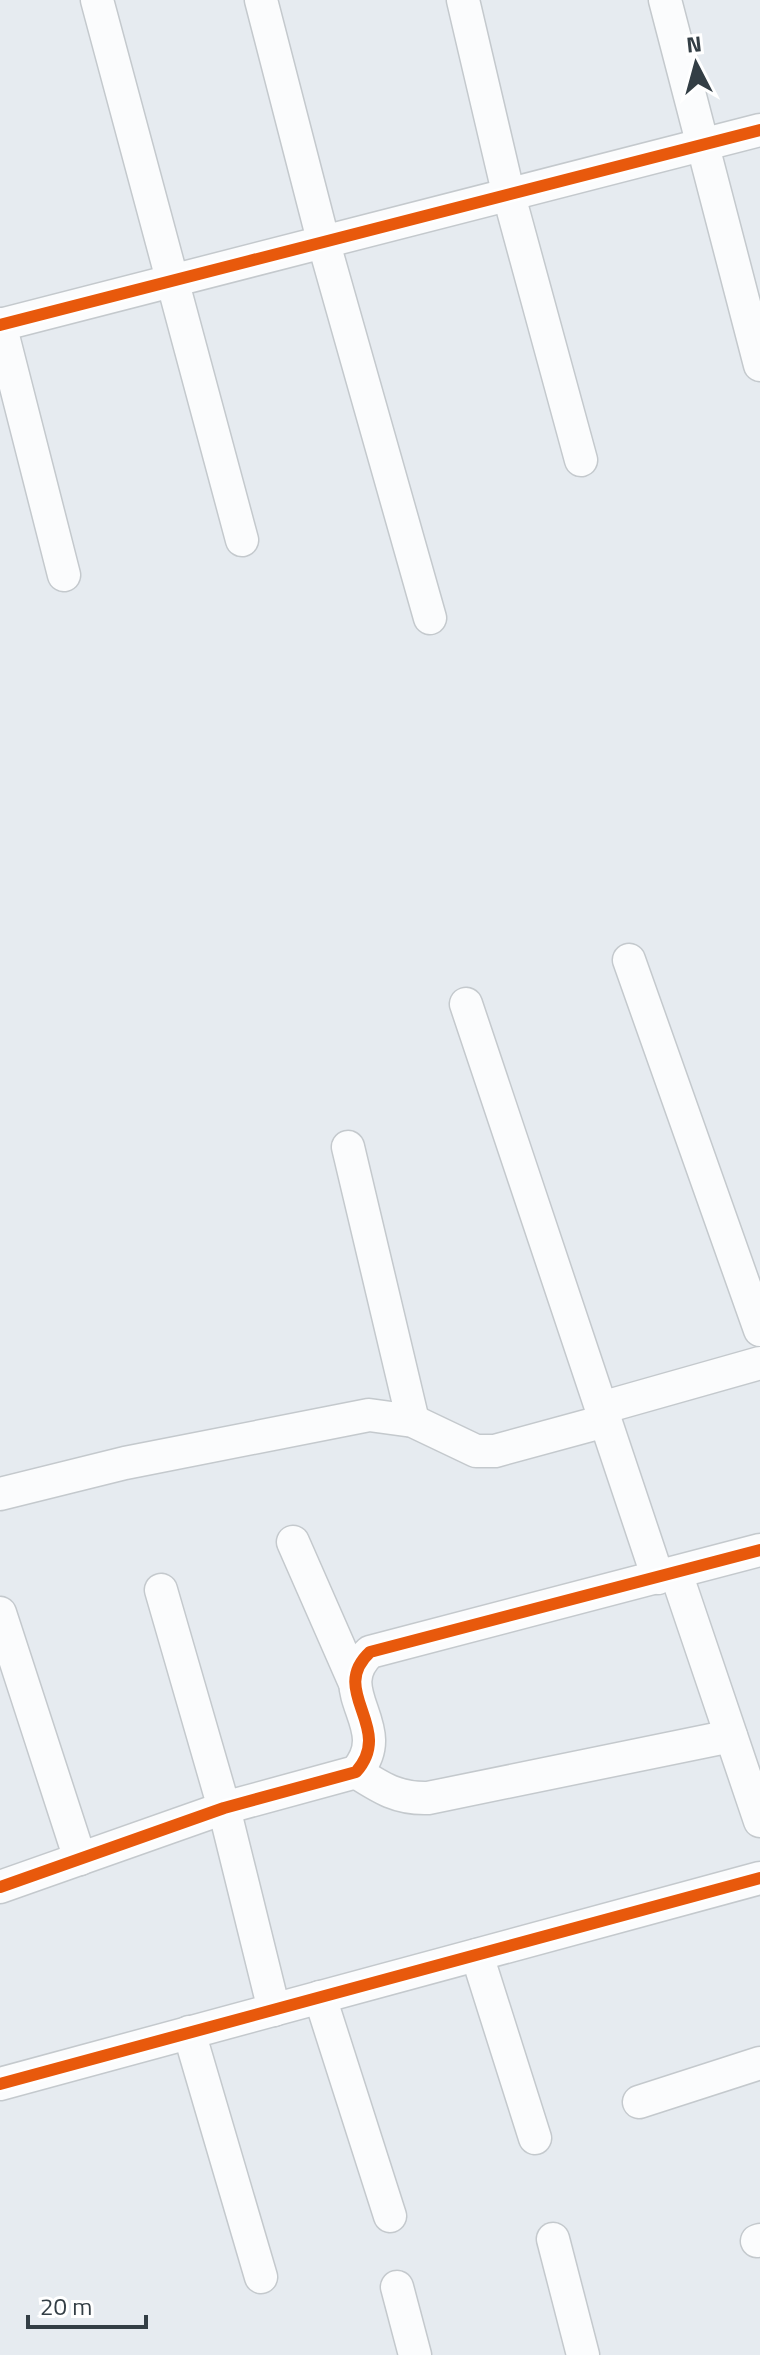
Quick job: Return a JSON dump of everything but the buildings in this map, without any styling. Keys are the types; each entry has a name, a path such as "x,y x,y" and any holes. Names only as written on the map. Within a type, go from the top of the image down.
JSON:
{"street":[{"path":"97,0 242,540"},
{"path":"261,0 323,240 430,618"},
{"path":"463,0 508,192 581,460"},
{"path":"673,2 702,144 759,358"},
{"path":"64,575 0,324 760,130"},
{"path":"629,960 760,1330"},
{"path":"466,1004 603,1414 731,1736 760,1821"},
{"path":"348,1147 413,1421"},
{"path":"0,1494 117,1465 369,1415 413,1421 457,1444 486,1451 760,1363"},
{"path":"0,1887 224,1808 356,1772 367,1759 371,1743 354,1681 293,1542"},
{"path":"354,1681 357,1664 370,1652 760,1550"},
{"path":"161,1590 224,1808 274,2010"},
{"path":"0,1613 80,1859"},
{"path":"356,1772 385,1791 406,1799 428,1798 731,1736"},
{"path":"0,2084 760,1878"},
{"path":"477,1955 535,2138"},
{"path":"320,1997 390,2216"},
{"path":"189,2032 261,2277"},
{"path":"639,2102 760,2063"},
{"path":"553,2239 583,2355"},
{"path":"397,2287 415,2355"}],"cycle path":[{"path":"0,325 760,130"},
{"path":"0,1887 224,1808 356,1772 366,1756 369,1740 355,1681 359,1667 370,1652 760,1550"},
{"path":"0,2084 760,1878"}]}
